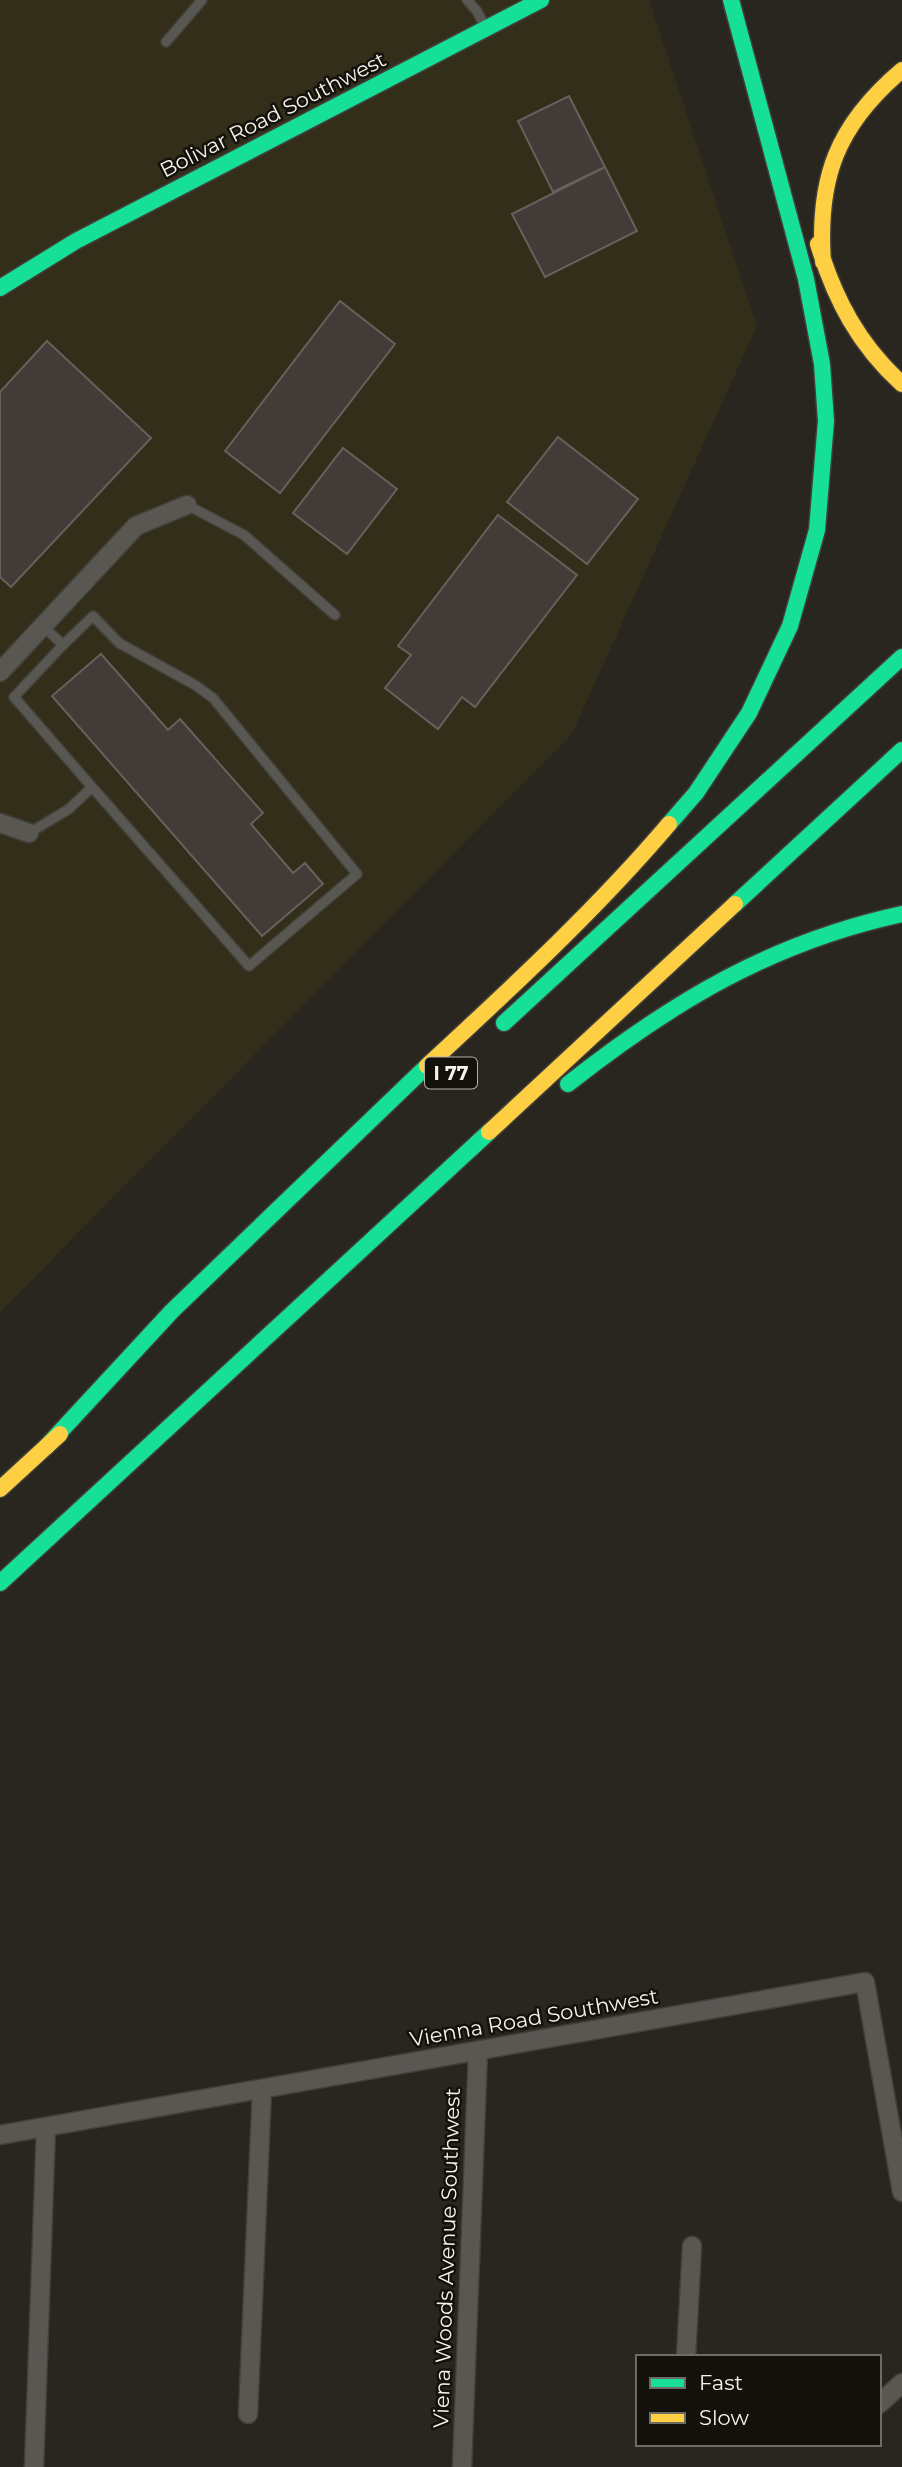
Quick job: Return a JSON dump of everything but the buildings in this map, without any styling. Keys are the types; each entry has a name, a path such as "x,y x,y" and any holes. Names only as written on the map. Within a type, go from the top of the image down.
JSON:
{"main road":[{"name":"Bolivar Road Southwest","path":"0,288 76,241 541,0"},
{"path":"46,1447 171,1312 636,864 695,797 722,760 766,682 801,596 816,534 825,440 824,386 811,297 731,0"},
{"path":"823,262 819,214 825,176 840,142 862,109 902,70"},
{"path":"806,199 836,301 856,336 882,367 902,384"},
{"name":"I 77","path":"488,1038 902,657"},
{"path":"0,1583 902,750"},
{"path":"187,1410 254,1367 553,1096 652,1022 732,974 827,933 902,914"},
{"path":"0,1489 292,1219"}],"street":[{"path":"0,672 136,526 187,505"},
{"path":"0,823 29,833"},
{"name":"Vienna Road Southwest","path":"0,2135 865,1982 902,2192"},
{"name":"Viena Woods Avenue Southwest","path":"462,2467 478,2051"},
{"path":"248,2414 262,2089"},
{"path":"34,2467 46,2127"},
{"path":"686,2355 692,2246"},
{"path":"881,2402 902,2383"}],"lane":[{"path":"166,43 202,0"},
{"path":"467,0 477,11 485,29"},
{"path":"187,505 244,535 335,615"},
{"path":"93,616 119,643 195,685 213,698 357,874 249,966 92,787 15,697 93,616"},
{"path":"43,626 63,645"},
{"path":"29,833 69,809 92,787"}],"shaded area":[{"path":"0,0 649,0 757,326 572,734 0,1312"}],"traffic: fast":[{"path":"0,288 76,241 541,0"},
{"path":"669,824 696,793 749,713 790,626 817,530 826,421 822,364 806,279 731,0"},
{"path":"504,1023 902,657"},
{"path":"735,904 902,750"},
{"path":"568,1084 646,1027 725,979 810,941 902,914"},
{"path":"46,1447 172,1311 427,1066"},
{"path":"0,1583 489,1132"}],"traffic: slow":[{"path":"823,262 824,204 836,155 861,111 902,70"},
{"path":"818,244 832,284 850,320 873,354 902,384"},
{"path":"427,1066 582,918 669,824"},
{"path":"489,1132 735,904"},
{"path":"0,1489 60,1434"}]}
